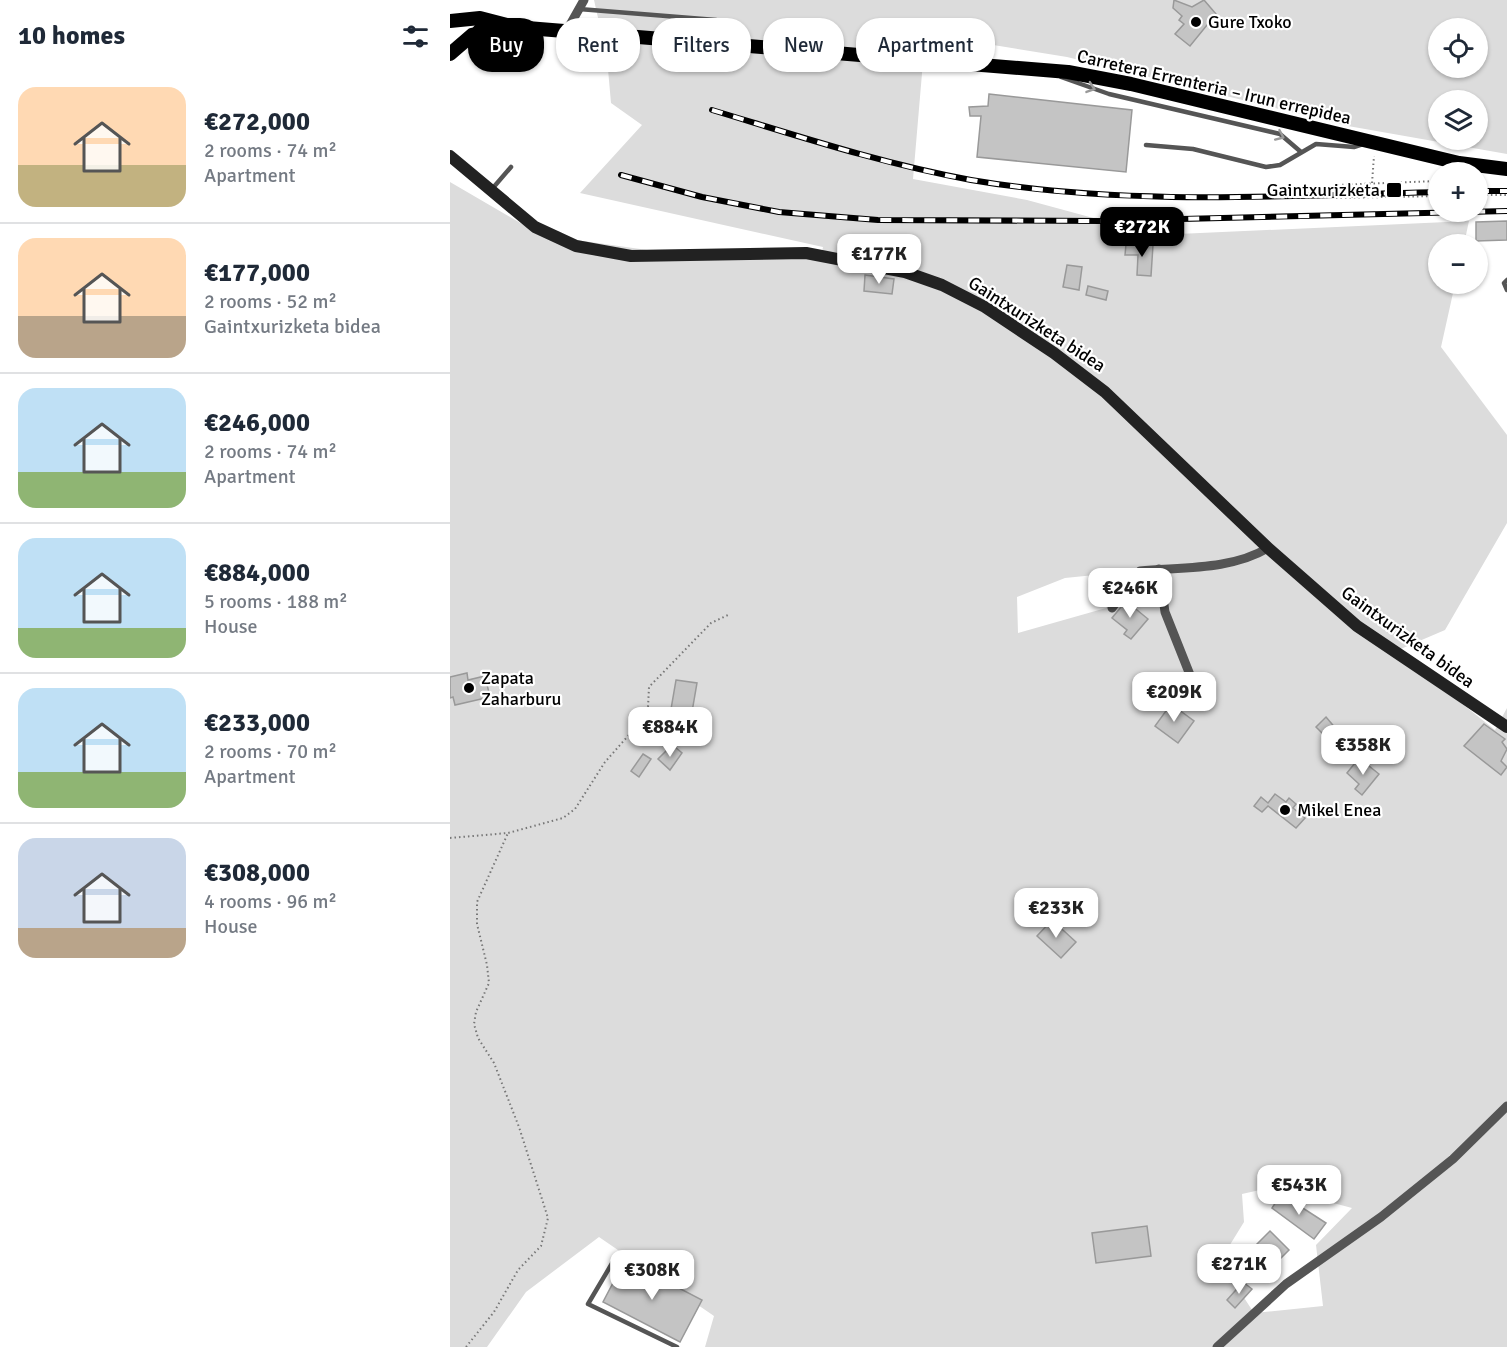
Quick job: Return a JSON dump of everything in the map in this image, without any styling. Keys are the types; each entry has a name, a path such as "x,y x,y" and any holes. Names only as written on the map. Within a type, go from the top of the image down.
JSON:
{"main road":[{"name":"Carretera Errenteria – Irun errepidea","path":"450,21 468,19"},
{"name":"Carretera Errenteria – Irun errepidea","path":"450,54 468,38"},
{"name":"Carretera Errenteria – Irun errepidea","path":"751,46 1036,68 1131,84 1459,163 1507,169"},
{"name":"Gaintxurizketa bidea","path":"452,160 535,227 576,246 593,251 631,256 806,253 881,266 942,285 985,307 1054,353 1105,392 1268,548 1357,626 1422,672 1507,727"}],"street":[{"path":"574,18 581,4"},
{"path":"1112,608 1140,571 1231,563 1252,557 1268,548"},
{"path":"1159,569 1165,612 1200,700"},
{"path":"1217,1347 1286,1284 1381,1217 1453,1159 1507,1106"}],"lane":[{"path":"581,4 699,18"},
{"path":"1036,68 1109,94 1280,135 1301,152"},
{"path":"1146,145 1193,149 1266,167 1280,165 1316,144 1354,147 1369,141"},
{"path":"490,192 511,167"},
{"path":"1507,280 1504,283 1507,290"},
{"path":"614,1260 588,1304 677,1347"}],"path":[{"path":"1372,183 1374,155"},
{"path":"1428,181 1335,185 1335,198 1428,196"},
{"path":"1488,195 1507,195"},
{"path":"450,838 508,833 563,818 575,809 605,762 643,719 648,707 649,687 711,623 728,615"},
{"path":"466,1347 494,1312 518,1270 541,1246 546,1234 548,1218 519,1127 494,1063 478,1038 474,1024 476,1012 489,983 477,924 477,902 508,833"}],"shaded area":[{"path":"594,0 1507,0 1507,154 1484,150 1488,150 1488,90 1428,90 1428,140 1348,126 1067,57 995,45 995,18 856,18 856,72 922,72 913,179 1027,200 1156,235 1469,222 1466,234 1428,234 1428,294 1453,294 1441,347 1507,435 1507,523 1445,630 1396,651 1495,730 1507,708 1507,1347 705,1347 714,1316 599,1237 526,1292 487,1347 450,1347 450,182 541,235 718,260 821,256 823,247 580,193 642,125 611,103 608,72 640,72 640,18 598,18","holes":["1134,571 1106,608 1018,633 1017,597 1065,578","1273,1187 1352,1208 1316,1245 1323,1306 1254,1313 1220,1261 1244,1222 1242,1194"]}],"building":[{"name":"Gure Txoko","path":"1174,0 1192,7 1204,0 1216,14 1190,46 1175,34 1184,24 1179,20 1182,16 1173,8"},
{"path":"989,94 1132,110 1126,172 977,157 981,116 970,116 969,107 988,106"},
{"path":"1507,221 1507,240 1488,241 1488,234 1476,234 1476,222"},
{"path":"1126,244 1153,245 1151,276 1137,275 1138,255 1125,255"},
{"path":"1067,265 1082,267 1079,290 1063,287"},
{"path":"865,275 894,279 892,294 864,291"},
{"path":"1088,286 1108,291 1106,300 1086,295"},
{"path":"1126,601 1148,619 1131,639 1124,634 1127,630 1112,618"},
{"name":"Zapata Zaharburu","path":"467,673 468,680 485,676 490,697 455,705 453,697 450,698 450,677"},
{"path":"676,680 697,683 692,712 671,709"},
{"path":"1171,704 1194,721 1178,743 1155,726"},
{"path":"1326,717 1337,730 1328,739 1316,727"},
{"path":"1484,724 1505,739 1502,742 1507,749 1501,761 1507,767 1501,775 1464,746"},
{"path":"675,747 682,753 670,770 658,759 667,750 670,752"},
{"path":"643,754 651,759 639,777 631,771"},
{"path":"1359,758 1379,774 1362,795 1355,789 1359,784 1347,773"},
{"name":"Mikel Enea","path":"1275,794 1286,802 1289,798 1296,804 1293,808 1305,818 1296,828 1268,806 1262,812 1254,806 1261,797 1268,803"},
{"path":"1052,920 1076,942 1061,958 1037,936"},
{"path":"1281,1194 1326,1223 1314,1239 1272,1208"},
{"path":"1147,1226 1151,1256 1096,1263 1092,1233"},
{"path":"1270,1231 1289,1250 1275,1264 1256,1245"},
{"path":"625,1260 702,1300 680,1342 603,1302"},
{"path":"1243,1282 1252,1289 1235,1308 1227,1300"}],"railway":[{"path":"712,110 906,166 971,180 1029,188 1087,193 1204,197 1428,192"},
{"path":"621,175 702,197 779,212 878,220 1102,221 1507,211"},
{"path":"1488,191 1507,191"}],"place":[{"name":"Gure Txoko","path":"1196,22"},
{"name":"Gaintxurizketa","path":"1394,190"},
{"name":"Zapata Zaharburu","path":"469,688"},
{"name":"Mikel Enea","path":"1285,810"}]}
